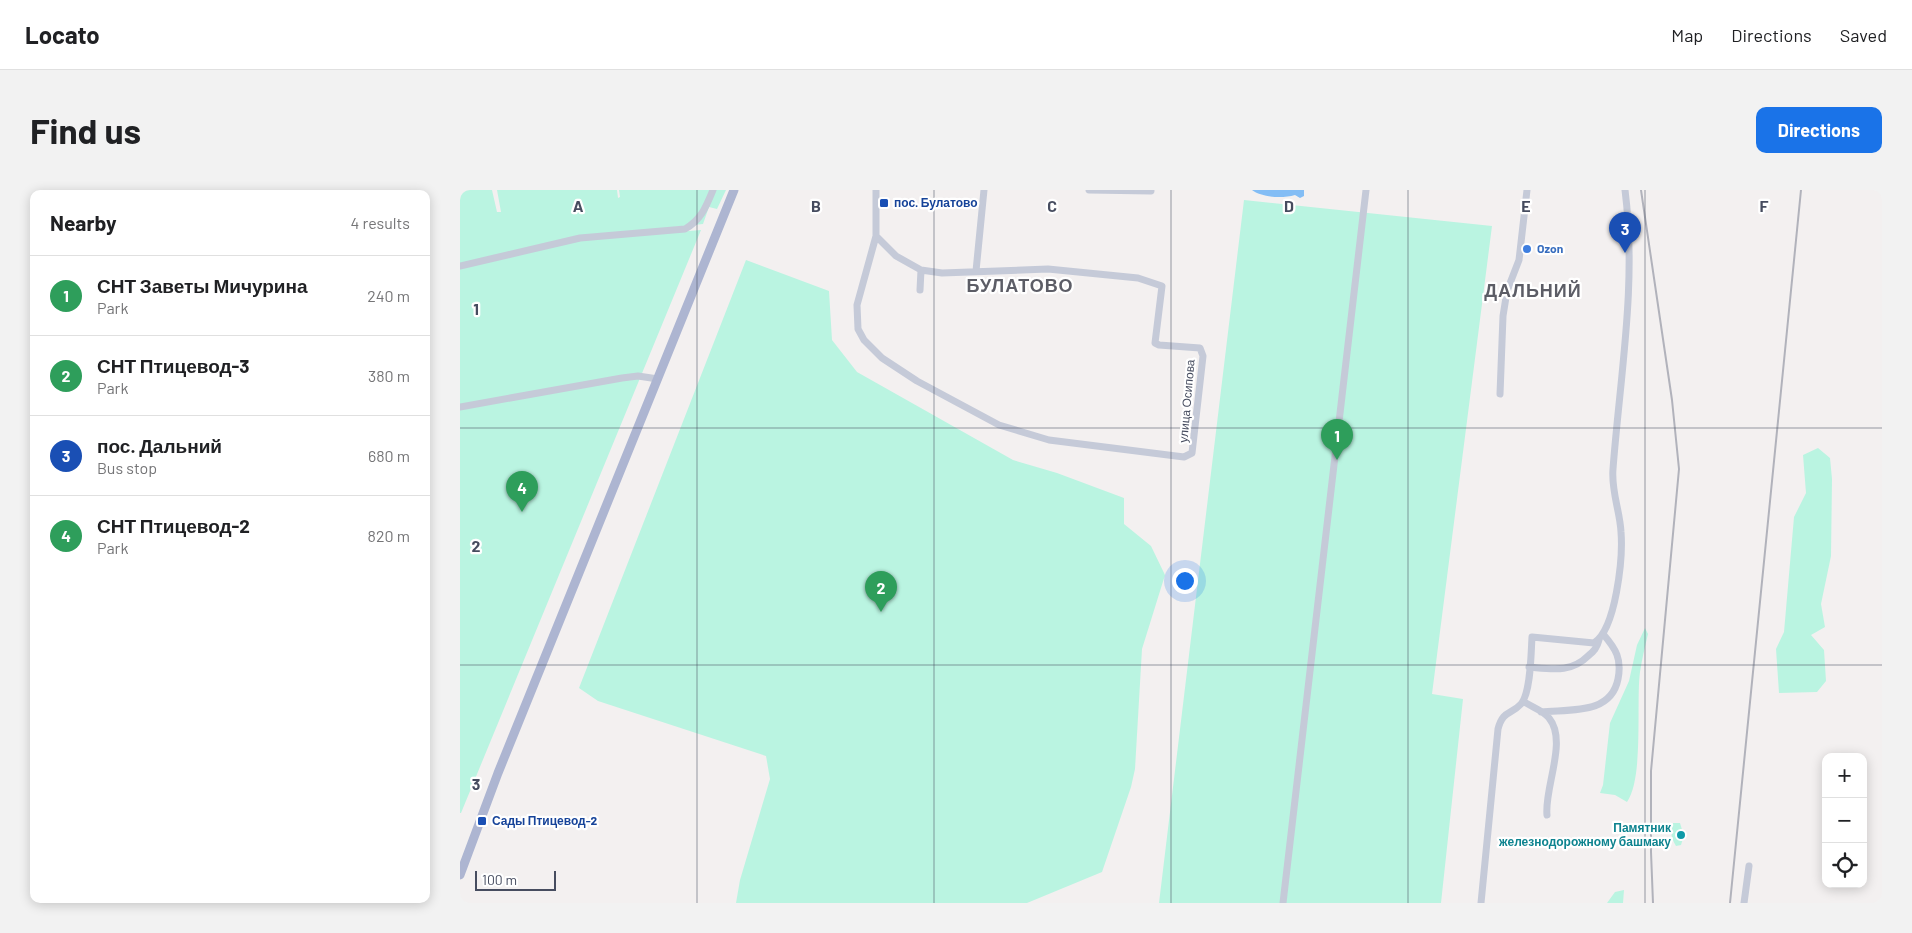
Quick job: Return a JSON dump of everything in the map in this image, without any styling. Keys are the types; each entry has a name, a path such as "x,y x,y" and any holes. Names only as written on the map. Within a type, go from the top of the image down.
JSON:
{"main road":[{"path":"460,874 486,803 734,190"}],"street":[{"path":"460,266 580,238 685,229 696,223 703,213 712,190"},
{"name":"улица Осипова","path":"876,190 876,236 857,305 856,320 864,340 896,369 999,425 1029,436 1184,457 1192,453 1203,356 1200,348 1159,345 1155,343 1162,286 1138,278 1048,269 942,273 921,270 896,256 876,236"},
{"path":"976,271 984,190"},
{"path":"1089,190 1151,192"},
{"path":"1283,903 1366,190"},
{"path":"1500,394 1502,316 1507,291 1519,260 1527,190"},
{"path":"1529,667 1568,670 1584,661 1596,650 1613,607 1621,550 1621,530 1615,504 1612,471 1626,344 1630,244 1625,190"},
{"path":"920,290 921,270"},
{"path":"460,407 622,378 638,376 658,379"},
{"path":"1481,903 1498,729 1503,716 1523,701 1526,695 1532,637 1585,644 1601,637"},
{"path":"1541,712 1596,706 1614,693 1619,674 1618,654 1601,637"},
{"path":"1523,701 1550,719 1555,728 1556,741 1547,815"},
{"path":"1744,903 1748,866"}],"green space":[{"path":"460,190 492,190 497,212 501,212 497,190 617,190 618,198 620,197 619,190 726,190 717,209 709,207 703,224 626,232 460,264"},
{"path":"1244,200 1492,226 1432,694 1463,699 1441,903 1159,903"},
{"path":"701,230 460,813 460,269 580,240"},
{"path":"746,260 829,291 832,340 857,372 1013,460 1057,473 1124,498 1124,524 1151,546 1165,575 1142,649 1135,769 1131,787 1102,872 1027,903 736,903 740,880 770,779 766,756 598,701 579,688"},
{"path":"1818,448 1830,458 1832,479 1831,556 1821,604 1825,627 1811,635 1824,650 1826,681 1817,692 1779,693 1776,649 1784,632 1794,517 1806,493 1803,455"},
{"path":"1645,628 1648,634 1640,672 1638,758 1636,776 1627,802 1615,795 1600,793 1603,785 1610,723 1629,681 1637,645"},
{"path":"1673,823 1680,823 1683,833 1676,832 1676,838 1684,835 1681,845 1676,846 1673,840 1671,832"},
{"path":"1624,890 1623,903 1607,903 1615,892"}],"water":[{"path":"1252,190 1304,190 1304,196 1300,198 1295,195 1272,197"}],"railway":[{"path":"1641,190 1672,400 1679,469 1651,771 1653,903"},
{"path":"1730,903 1801,190"}],"place":[{"name":"пос. Булатово","path":"884,203"},
{"name":"Ozon","path":"1527,249"},
{"name":"пос. Дальний","path":"1625,253"},
{"name":"СНТ Заветы Мичурина","path":"1337,460"},
{"name":"СНТ Птицевод-2","path":"522,512"},
{"name":"СНТ Птицевод-3","path":"881,612"},
{"name":"Сады Птицевод-2","path":"482,821"},
{"name":"Памятник железнодорожному башмаку","path":"1681,835"}],"district":[{"name":"БУЛАТОВО","path":"1020,286"},
{"name":"ДАЛЬНИЙ","path":"1533,291"}]}
